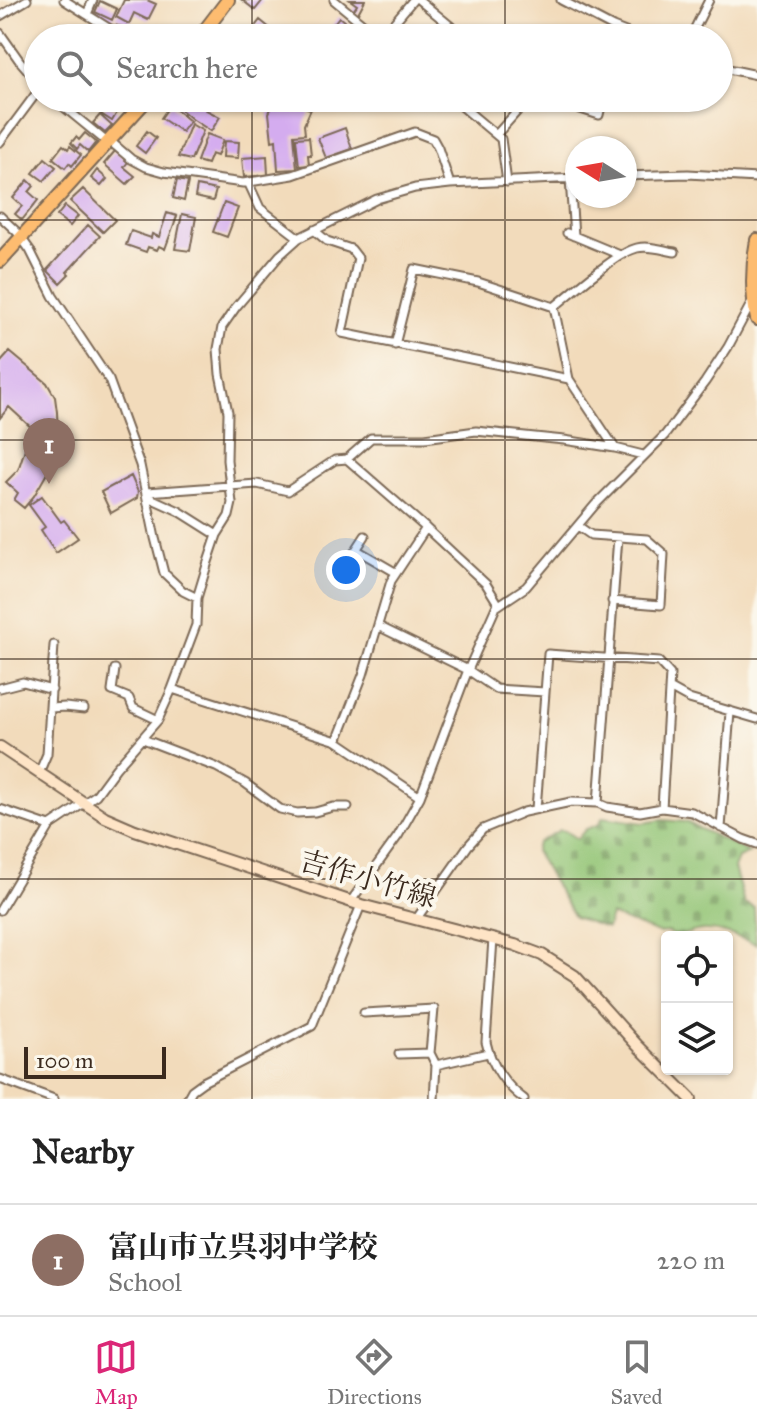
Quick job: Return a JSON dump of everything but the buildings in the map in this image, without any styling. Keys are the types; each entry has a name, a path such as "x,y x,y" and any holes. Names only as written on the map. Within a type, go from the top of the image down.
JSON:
{"main road":[{"path":"210,24 228,0"},
{"path":"0,261 136,112"},
{"path":"757,240 753,263 753,300 757,319"},
{"name":"吉作小竹線","path":"0,747 105,817 135,830 356,903 542,955 575,976 691,1099"}],"street":[{"path":"0,16 27,0"},
{"path":"64,0 102,24"},
{"path":"87,14 93,0"},
{"path":"334,0 363,24"},
{"path":"393,24 416,0 447,24"},
{"path":"561,0 607,24"},
{"path":"696,24 706,1"},
{"path":"0,33 24,66"},
{"path":"733,70 757,75"},
{"path":"0,142 24,110"},
{"path":"71,112 146,167 243,183 293,175 415,132 433,139 450,184"},
{"path":"469,112 501,139 507,182"},
{"path":"496,135 517,112"},
{"path":"637,176 688,174 757,178"},
{"path":"0,910 50,826 96,795 158,720 172,689 196,625 197,598 217,535 229,516 232,503 227,460 228,412 218,349 222,327 236,307 280,255 299,238 377,199 415,188 450,184 565,179"},
{"path":"248,182 260,208 299,238"},
{"path":"572,208 571,235 620,255"},
{"path":"0,216 30,250 53,296 109,380 140,465 164,573 183,591 197,598"},
{"path":"314,230 327,241 351,249 358,258 342,333 569,379"},
{"path":"554,307 620,255 638,247 675,252"},
{"path":"395,345 414,269 478,282 554,307"},
{"path":"187,1099 192,1090 203,1082 312,1026 356,903 420,797 468,670 496,607 526,587 595,505 665,435 728,347 753,300"},
{"path":"554,307 569,379 615,448"},
{"path":"147,494 231,484 257,484 288,491 335,460 347,459 371,438 425,438 476,431 564,440 643,455"},
{"path":"347,459 486,584 499,605"},
{"path":"147,494 217,535"},
{"path":"578,526 591,535 647,539 664,554 661,605 612,601"},
{"path":"337,741 363,675 391,581 426,528"},
{"path":"345,567 365,536"},
{"path":"598,803 618,537"},
{"path":"357,550 395,572"},
{"path":"378,626 468,670 496,689 545,692"},
{"path":"39,773 47,754 54,645"},
{"path":"536,809 548,654 659,662 670,674 662,808"},
{"path":"115,669 112,691 129,698 133,708 158,720"},
{"path":"0,688 23,682 52,690"},
{"path":"172,689 337,741 420,797"},
{"path":"671,689 689,699 757,719"},
{"path":"50,708 84,709"},
{"path":"721,828 730,712"},
{"path":"143,739 216,767 245,783 280,809 297,813 348,807"},
{"path":"417,918 483,829 536,809 571,802 598,803 640,812 662,808 692,812 757,844"},
{"path":"0,809 50,826"},
{"path":"493,939 486,1034 488,1053 507,1083 524,1099"},
{"path":"364,1013 434,1009 430,1053 436,1065 434,1099"},
{"path":"399,1054 430,1053"},
{"path":"436,1065 488,1053"},
{"path":"0,1079 54,1099"}],"green space":[{"path":"603,817 643,823 662,820 686,822 750,853 738,858 734,868 744,903 754,908 756,944 733,936 733,931 658,933 611,915 607,928 574,917 535,851 537,843 560,830 577,839 586,829 598,825"}],"place":[{"name":"富山市立呉羽中学校","path":"49,484"}]}
